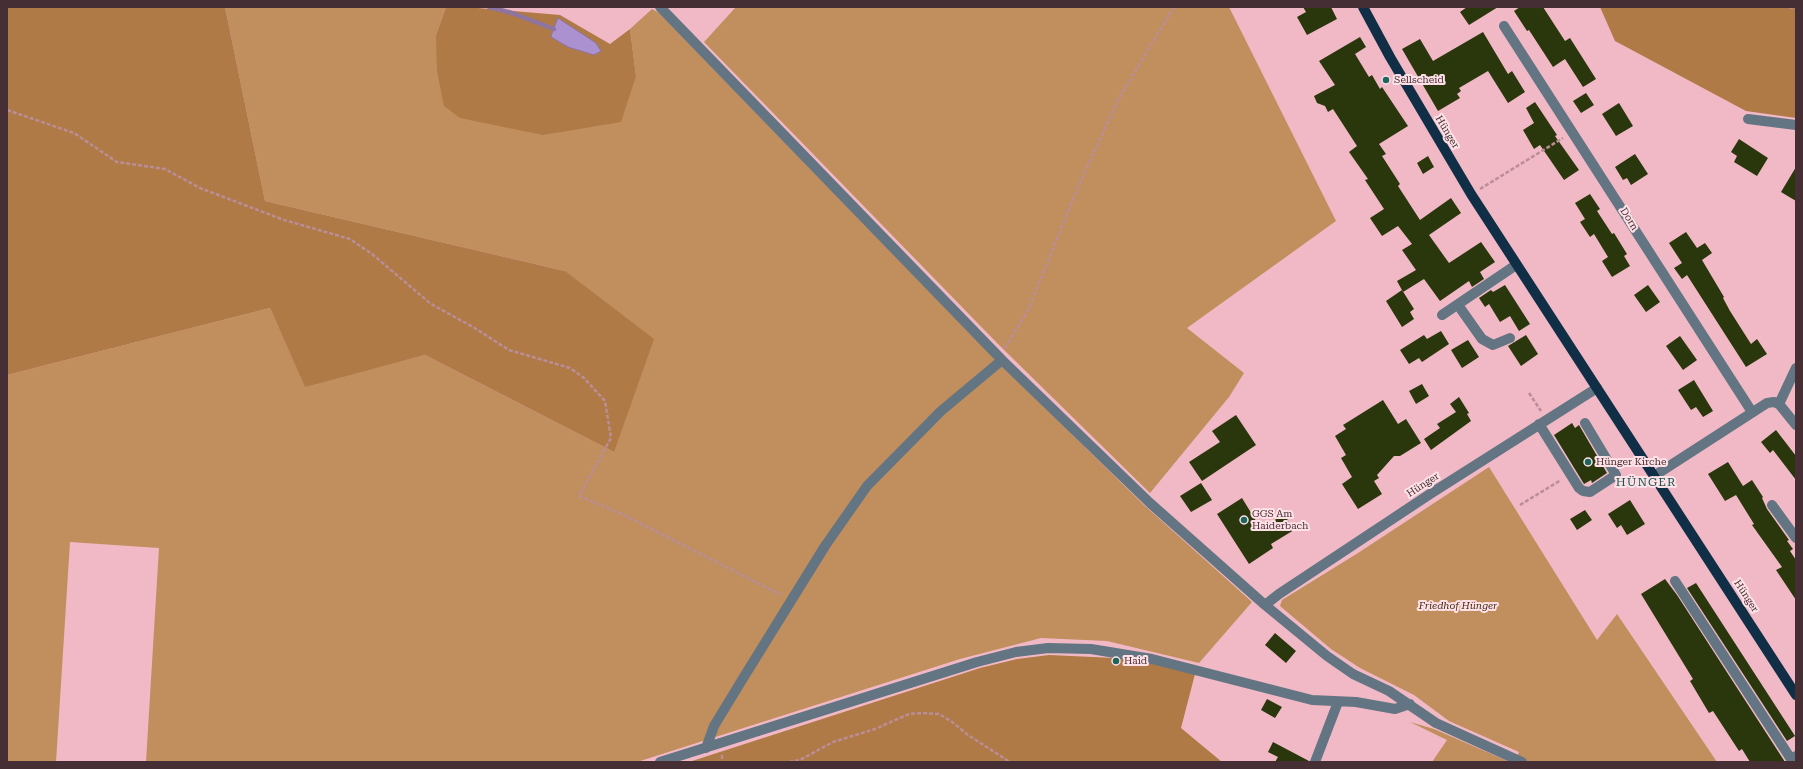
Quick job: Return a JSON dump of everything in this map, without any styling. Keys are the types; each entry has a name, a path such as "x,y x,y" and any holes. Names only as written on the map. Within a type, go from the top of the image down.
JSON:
{"main road":[{"name":"Hünger","path":"1363,7 1390,57 1471,194 1796,695"}],"street":[{"path":"660,7 1002,360 1150,503 1266,606 1327,656 1354,674 1390,691 1436,723 1522,762"},
{"name":"Dorn","path":"1504,26 1752,412"},
{"path":"1748,119 1796,125"},
{"path":"1442,315 1516,265"},
{"path":"1458,305 1482,339 1493,345 1510,338"},
{"path":"706,748 714,726 825,546 867,486 941,411 1002,360"},
{"path":"1779,404 1796,368"},
{"name":"Hünger","path":"1266,606 1279,594 1597,388"},
{"path":"1654,476 1767,403 1774,402 1779,404 1796,425"},
{"path":"1543,422 1570,475 1579,488 1584,492 1590,492 1616,475 1585,423"},
{"path":"1772,505 1796,538"},
{"path":"1675,581 1791,759 1796,756"},
{"path":"660,762 977,662 1016,652 1048,648 1092,649 1152,659 1312,700 1356,702 1395,709 1410,704"},
{"path":"1315,762 1338,702"}],"path":[{"path":"1002,360 1004,350 1028,310 1078,187 1119,98 1174,7"},
{"path":"1789,7 1796,9"},
{"path":"7,110 74,133 117,162 165,169 200,188 284,220 350,239 372,254 431,304 473,327 509,350 570,368 584,378 605,401 611,438 579,496 624,515 792,601"},
{"path":"1471,194 1561,140"},
{"path":"1529,393 1543,422"},
{"path":"1520,505 1570,475"},
{"path":"790,762 800,760 833,742 875,729 909,714 923,713 940,714 968,735 1010,762"}],"green space":[{"path":"225,7 446,7 436,35 636,76 630,29 652,9 659,13 991,355 1144,505 1252,602 1199,663 1107,641 1041,638 960,659 637,762 146,762 159,548 70,542 56,762 7,762 7,375 270,308 305,386 425,355 614,452 565,271 265,201"},
{"path":"736,7 1229,7 1336,221 1187,328 1244,373 1229,397 1150,493 998,344 704,42"},
{"name":"Friedhof Hünger","path":"1489,467 1597,640 1617,614 1717,762 1514,762 1519,752 1449,721 1414,695 1360,668 1331,649 1280,606 1282,600 1358,553"},
{"path":"1410,722 1434,729 1510,762 1432,762 1447,740"}],"shaded area":[{"path":"7,7 225,7 265,201 565,271 654,339 614,452 425,355 305,387 270,308 7,375"},
{"path":"446,7 466,7 560,15 610,44 630,29 636,76 621,122 543,135 460,118 444,106 437,71 436,35"},
{"path":"1600,7 1796,7 1796,118 1746,111 1615,41"},
{"path":"558,18 596,43 601,51 594,55 568,47 551,37"},
{"path":"1049,655 1115,658 1152,663 1195,674 1181,728 1222,762 689,762 980,668 1017,659"}],"building":[{"path":"1303,7 1331,7 1337,19 1307,35 1297,17 1306,12"},
{"path":"1467,7 1498,7 1469,25 1460,12"},
{"path":"1520,7 1543,7 1565,41 1570,38 1596,79 1583,87 1565,59 1553,67 1529,30 1527,31 1514,11"},
{"path":"1483,32 1508,74 1512,71 1525,92 1508,103 1488,71 1459,88 1461,91 1457,94 1460,98 1438,111 1402,49 1420,39 1433,61"},
{"path":"1360,37 1366,47 1355,54 1369,77 1372,75 1380,89 1382,87 1408,126 1379,144 1386,154 1382,156 1400,184 1398,186 1420,220 1451,198 1461,213 1429,235 1449,263 1481,242 1495,262 1480,272 1484,279 1472,287 1469,281 1440,301 1424,279 1403,292 1397,281 1416,270 1402,250 1412,244 1398,226 1382,236 1370,218 1384,209 1365,180 1368,179 1349,152 1357,146 1333,109 1328,112 1325,106 1317,103 1314,96 1335,85 1319,61"},
{"path":"1586,93 1594,105 1581,113 1573,101"},
{"path":"1535,102 1557,135 1555,136 1579,170 1564,180 1540,145 1534,149 1523,130 1534,123 1526,108"},
{"path":"1619,103 1633,126 1616,136 1602,114"},
{"path":"1739,139 1768,158 1757,176 1734,162 1737,156 1731,152"},
{"path":"1635,154 1648,174 1631,185 1627,178 1623,180 1615,167"},
{"path":"1428,156 1434,167 1423,174 1417,163"},
{"path":"1796,167 1796,201 1781,192"},
{"path":"1590,194 1600,209 1597,211 1612,234 1614,233 1627,254 1624,256 1630,266 1612,277 1602,261 1608,257 1594,234 1590,237 1580,222 1585,219 1575,203"},
{"path":"1686,232 1697,248 1705,243 1712,253 1702,260 1724,297 1723,298 1730,311 1751,344 1757,339 1767,354 1746,367 1687,275 1682,279 1674,268 1682,263 1669,243"},
{"path":"1505,285 1530,324 1519,331 1510,316 1500,322 1489,304 1485,307 1479,298 1491,290 1493,292"},
{"path":"1648,285 1660,302 1646,312 1634,295"},
{"path":"1402,290 1414,309 1410,312 1414,319 1402,327 1386,301"},
{"path":"1441,331 1449,344 1422,362 1419,358 1409,364 1400,350 1424,335 1427,339"},
{"path":"1526,335 1538,354 1521,366 1508,346"},
{"path":"1680,336 1697,360 1683,370 1666,346"},
{"path":"1468,340 1479,357 1462,368 1451,350"},
{"path":"1694,380 1713,411 1703,417 1696,407 1691,410 1678,390"},
{"path":"1422,384 1429,396 1416,404 1409,391"},
{"path":"1459,397 1469,413 1467,414 1471,421 1431,450 1424,439 1440,428 1437,424 1456,412 1450,404"},
{"path":"1383,400 1398,424 1406,419 1421,443 1400,456 1394,456 1377,475 1379,478 1374,481 1382,494 1358,509 1342,484 1352,477 1341,458 1346,455 1335,436 1346,429 1343,425"},
{"path":"1236,415 1256,445 1202,481 1189,462 1220,442 1212,431"},
{"name":"Hünger Kirche","path":"1572,423 1575,428 1579,425 1607,473 1592,483 1591,480 1584,484 1554,435"},
{"path":"1776,430 1796,456 1796,480 1773,450 1770,453 1761,442"},
{"path":"1728,462 1743,486 1752,480 1763,497 1762,498 1767,509 1789,540 1787,541 1793,549 1790,551 1796,560 1796,600 1776,570 1782,567 1752,525 1754,524 1736,495 1725,501 1708,474"},
{"path":"1201,483 1212,500 1191,512 1180,496"},
{"path":"1242,498 1261,529 1284,514 1294,530 1271,544 1273,548 1249,564 1217,514"},
{"path":"1630,500 1645,524 1627,535 1621,525 1617,528 1608,514"},
{"path":"1585,510 1592,520 1577,530 1570,519"},
{"path":"1665,579 1677,595 1785,762 1750,762 1742,749 1739,751 1713,711 1709,713 1690,681 1693,679 1641,594"},
{"path":"1696,583 1795,736 1787,741 1687,588"},
{"path":"1275,633 1296,651 1286,663 1265,645"},
{"path":"1267,699 1282,707 1275,718 1261,710"},
{"path":"1273,742 1309,762 1275,762 1278,757 1268,752"}],"waterway":[{"path":"489,7 512,13 554,29"}],"place":[{"name":"Sellscheid","path":"1386,80"},
{"name":"Hünger Kirche","path":"1588,462"},
{"name":"GGS Am Haiderbach","path":"1244,520"},
{"name":"Haid","path":"1116,661"}],"district":[{"name":"HÜNGER","path":"1646,482"}]}
